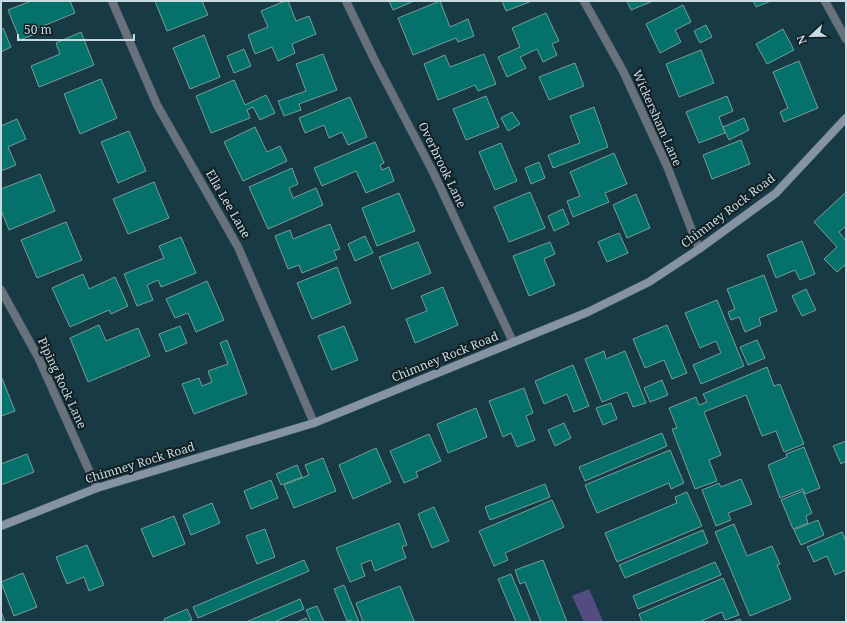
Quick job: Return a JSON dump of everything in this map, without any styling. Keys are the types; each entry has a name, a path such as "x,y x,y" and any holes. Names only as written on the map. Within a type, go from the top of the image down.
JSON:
{"main road":[{"name":"Chimney Rock Road","path":"1,526 97,488 314,423 594,309 649,282 699,249 776,193 846,118"}],"street":[{"name":"Ella Lee Lane","path":"112,1 157,105 238,247 314,423"},
{"name":"Overbrook Lane","path":"346,1 375,61 434,174 513,342"},
{"name":"Wickersham Lane","path":"584,1 623,71 667,166 699,249"},
{"path":"825,1 846,39"},
{"name":"Piping Rock Lane","path":"1,290 38,357 97,488"}],"shaded area":[{"path":"589,589 603,621 584,622 572,596"}],"building":[{"path":"31,1 70,1 75,13 33,30 35,34 20,40 8,10"},
{"path":"155,1 202,1 208,15 167,31"},
{"path":"288,1 296,21 309,16 316,34 292,44 295,53 278,61 272,47 255,54 248,35 268,27 261,11"},
{"path":"389,1 414,1 393,10"},
{"path":"440,1 450,27 468,19 474,36 458,42 456,38 413,55 398,18"},
{"path":"502,1 532,1 506,11"},
{"path":"627,1 653,1 631,10"},
{"path":"753,1 771,1 756,7"},
{"path":"683,5 691,22 675,30 681,42 660,53 646,24"},
{"path":"546,13 559,41 552,44 557,55 543,62 537,49 520,57 526,68 507,77 498,57 520,47 512,28"},
{"path":"706,25 712,37 700,43 694,31"},
{"path":"3,28 11,47 1,52 1,29"},
{"path":"783,29 794,50 767,64 756,44"},
{"path":"81,32 94,65 39,87 31,66 60,54 56,43"},
{"path":"204,35 220,77 190,89 173,48"},
{"path":"244,49 251,66 234,73 227,56"},
{"path":"701,50 714,83 679,97 666,64"},
{"path":"323,54 337,90 299,104 301,110 284,116 278,101 306,91 296,64"},
{"path":"484,54 496,84 478,91 475,85 438,100 424,64 445,55 450,67"},
{"path":"799,61 818,108 784,122 780,112 788,108 773,72"},
{"path":"575,63 584,86 549,100 539,77"},
{"path":"101,79 117,118 80,134 64,94"},
{"path":"234,80 245,105 266,95 275,113 260,120 253,107 247,110 250,118 211,133 196,96"},
{"path":"486,96 499,127 466,140 453,109"},
{"path":"727,96 733,111 719,117 725,133 699,143 686,112"},
{"path":"350,97 367,137 348,145 342,132 329,138 324,125 305,133 299,118"},
{"path":"594,107 608,147 553,168 548,155 580,143 570,116"},
{"path":"512,112 520,124 508,131 501,118"},
{"path":"744,118 749,130 729,140 723,127"},
{"path":"17,119 26,139 8,147 16,165 1,171 1,126"},
{"path":"255,127 267,152 280,146 287,161 243,181 224,142"},
{"path":"129,131 146,171 118,183 101,142"},
{"path":"741,140 750,164 712,179 703,155"},
{"path":"375,142 384,163 380,165 382,170 389,167 394,181 366,193 356,171 322,186 314,168"},
{"path":"501,143 517,181 495,190 479,152"},
{"path":"614,153 627,184 605,193 609,202 573,217 567,201 580,196 570,172"},
{"path":"539,162 545,178 531,184 525,168"},
{"path":"292,168 298,184 289,188 293,198 316,188 323,205 268,229 249,187"},
{"path":"40,174 55,211 9,230 1,210 1,189"},
{"path":"154,182 169,218 128,234 113,199"},
{"path":"530,192 545,228 509,242 494,207"},
{"path":"846,192 846,226 839,232 846,241 846,264 837,272 824,259 837,247 814,222"},
{"path":"399,193 415,231 377,246 362,208"},
{"path":"636,194 650,228 627,238 613,205"},
{"path":"563,209 569,224 554,231 548,216"},
{"path":"66,222 82,260 37,278 21,240"},
{"path":"330,224 340,249 334,251 337,259 302,273 299,265 288,269 275,236 290,230 293,239"},
{"path":"619,233 628,253 607,262 598,242"},
{"path":"365,236 373,253 355,261 348,244"},
{"path":"181,237 196,273 161,287 158,280 147,285 153,300 137,306 124,274 164,258 159,246"},
{"path":"802,241 815,274 800,280 795,270 776,278 767,255"},
{"path":"418,242 431,273 392,289 379,257"},
{"path":"550,242 555,254 544,259 555,285 529,296 513,256"},
{"path":"337,267 351,303 312,319 297,283"},
{"path":"83,274 89,289 115,277 128,306 111,314 109,310 70,327 52,288"},
{"path":"764,275 777,311 759,318 761,325 745,332 739,317 731,320 728,312 735,309 727,289"},
{"path":"207,281 224,320 196,332 188,313 175,318 166,299"},
{"path":"443,287 458,325 415,343 406,319 427,311 421,296"},
{"path":"806,289 816,310 802,316 792,296"},
{"path":"717,300 744,366 701,384 693,365 721,353 716,341 700,348 685,313"},
{"path":"99,325 106,341 138,328 150,356 88,382 70,338"},
{"path":"667,325 687,373 672,379 664,360 645,368 633,339"},
{"path":"180,326 187,343 166,352 159,334"},
{"path":"344,326 358,360 332,370 318,336"},
{"path":"227,340 247,394 194,414 182,384 199,378 202,386 212,382 208,371 228,364 220,343"},
{"path":"757,340 765,358 748,365 740,347"},
{"path":"604,351 606,359 625,351 646,403 633,407 627,392 602,402 585,359"},
{"path":"573,365 589,406 574,412 567,394 544,404 535,381"},
{"path":"767,367 774,386 780,384 804,444 784,452 776,431 762,436 746,395 704,412 721,455 709,460 717,481 695,489 672,429 677,428 669,408 696,397 699,405 707,402 703,394"},
{"path":"1,376 15,411 1,416"},
{"path":"662,380 668,395 650,402 644,388"},
{"path":"524,388 533,413 526,416 535,440 517,447 511,433 503,437 489,401"},
{"path":"611,403 617,419 603,425 596,408"},
{"path":"476,408 487,437 448,453 437,424"},
{"path":"564,423 571,438 555,446 548,430"},
{"path":"662,433 667,446 585,481 579,467"},
{"path":"429,434 441,461 416,472 418,477 404,483 390,451"},
{"path":"846,441 846,461 841,464 833,446"},
{"path":"804,447 820,488 805,494 803,489 780,498 768,465 787,457 786,454"},
{"path":"376,448 391,482 353,499 339,465"},
{"path":"670,450 684,483 671,489 669,483 597,513 585,485"},
{"path":"27,454 34,472 1,485 1,464"},
{"path":"323,458 336,491 294,508 284,485 309,475 305,465"},
{"path":"297,465 302,477 281,485 276,474"},
{"path":"741,479 752,504 728,513 731,520 716,526 702,490 719,483 721,487"},
{"path":"271,480 278,498 251,509 244,491"},
{"path":"545,484 550,497 490,520 485,507"},
{"path":"803,491 812,513 806,516 808,523 793,529 781,500"},
{"path":"687,492 702,526 617,562 605,533 677,503 675,497"},
{"path":"552,500 564,527 505,553 508,560 494,566 479,531"},
{"path":"212,503 220,523 191,535 183,515"},
{"path":"434,507 449,541 432,548 418,514"},
{"path":"174,516 185,544 153,557 141,529"},
{"path":"818,520 824,535 801,545 794,530"},
{"path":"399,523 407,545 402,547 406,558 375,571 371,560 361,564 365,576 350,582 336,548"},
{"path":"734,524 747,556 772,546 780,564 777,565 791,599 750,616 715,532"},
{"path":"265,529 275,557 257,564 246,536"},
{"path":"703,530 708,543 625,578 619,565"},
{"path":"842,532 846,542 846,570 835,575 827,556 814,562 807,547"},
{"path":"87,545 104,585 89,591 84,577 67,584 56,557"},
{"path":"304,560 309,571 198,618 193,607"},
{"path":"543,560 567,622 541,622 525,582 520,584 515,570"},
{"path":"715,562 721,575 638,609 633,596"},
{"path":"23,573 37,607 14,616 1,582"},
{"path":"511,574 531,622 516,622 498,579"},
{"path":"723,578 739,615 725,620 722,612 699,622 642,622 639,614"},
{"path":"344,585 359,622 351,622 351,620 347,621 334,589"},
{"path":"400,586 414,621 363,622 356,603"},
{"path":"300,599 304,609 274,622 246,622"},
{"path":"317,606 324,622 311,622 306,610"},
{"path":"187,609 192,620 187,622 165,622 164,619"},
{"path":"1,611 5,622 1,622"},
{"path":"306,618 308,622 297,622"},
{"path":"740,619 742,622 733,622"}]}
